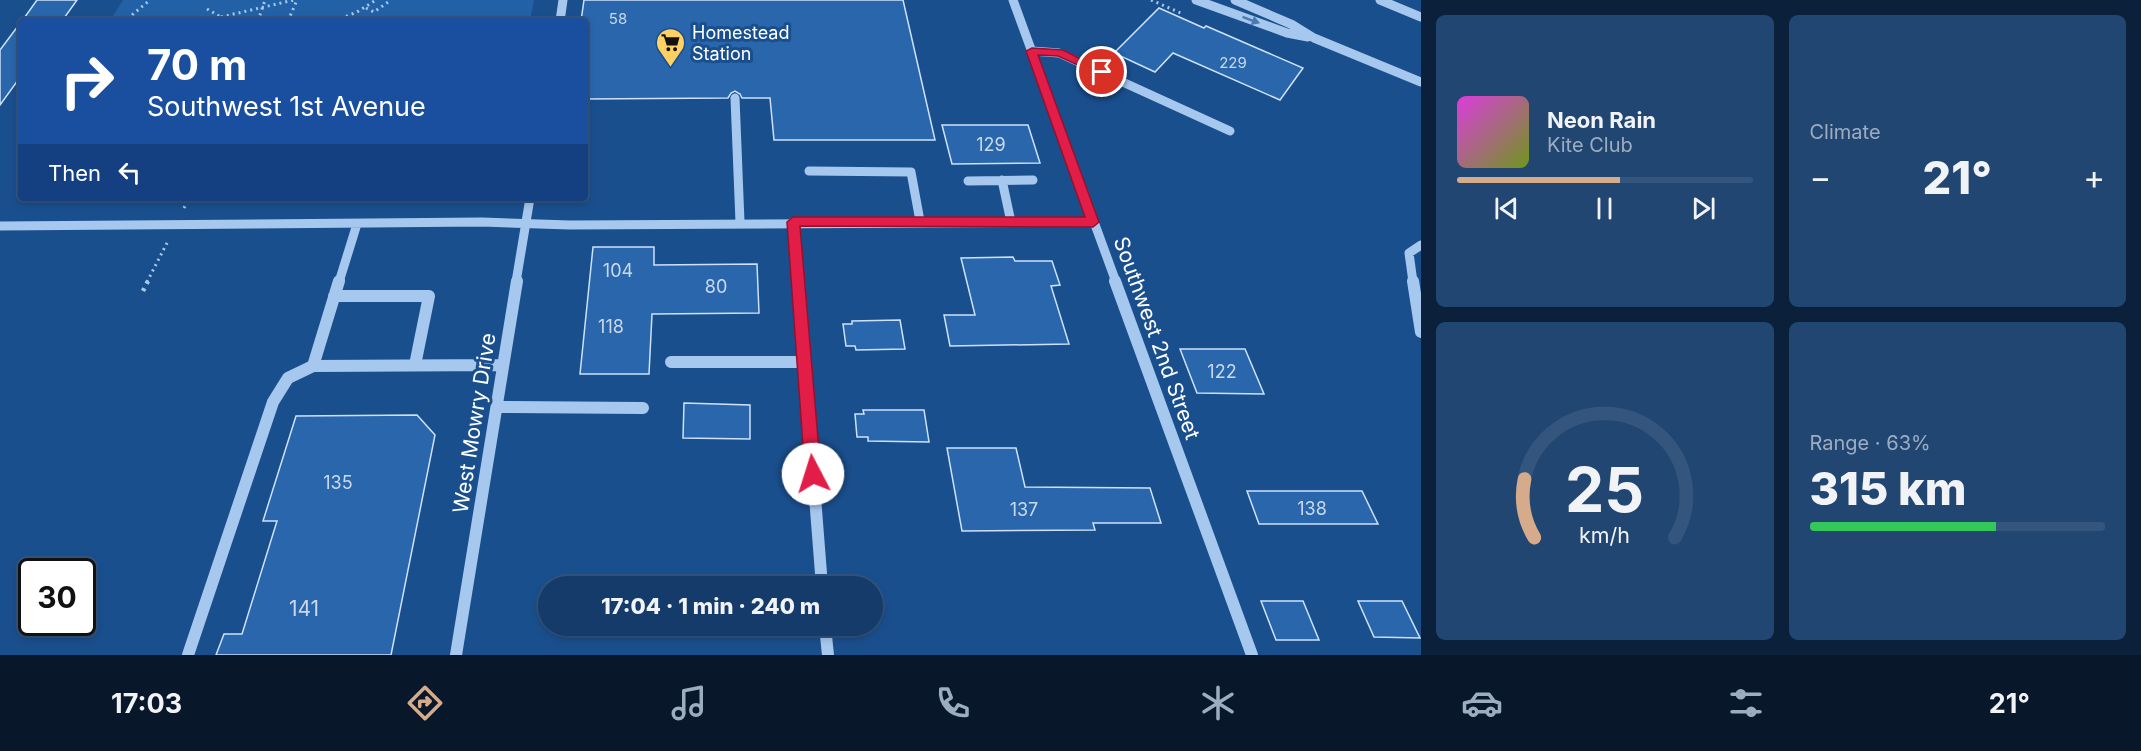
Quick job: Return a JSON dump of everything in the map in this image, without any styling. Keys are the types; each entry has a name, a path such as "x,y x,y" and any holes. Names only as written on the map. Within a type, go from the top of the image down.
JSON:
{"street":[{"path":"560,18 563,0"},
{"name":"Southwest 2nd Street","path":"1012,0 1252,655"},
{"path":"1196,0 1287,33 1314,38"},
{"path":"1235,0 1293,25 1314,38 1421,82"},
{"path":"1380,0 1421,17"},
{"path":"1032,51 1059,53 1230,131"},
{"path":"735,98 740,222"},
{"path":"809,171 911,172 920,221"},
{"path":"1002,180 1011,222"},
{"path":"968,181 1033,180"},
{"name":"West Mowry Drive","path":"456,655 529,201"},
{"path":"793,222 821,576"},
{"path":"0,226 1093,222"},
{"path":"313,366 357,224"},
{"path":"1421,245 1409,253 1417,288 1421,332"},
{"path":"334,296 429,296 415,365"},
{"path":"671,362 804,362"},
{"path":"188,655 273,402 282,382 288,376 313,366 503,364"},
{"path":"497,407 643,408"},
{"path":"826,636 828,655"}],"path":[{"path":"132,18 133,14 150,0"},
{"path":"259,18 265,0"},
{"path":"224,18 296,0"},
{"path":"289,18 296,0"},
{"path":"342,18 365,8 376,0"},
{"path":"365,8 375,12 391,0"},
{"path":"207,9 220,18"},
{"path":"355,18 357,12"},
{"path":"142,291 164,251"}],"shaded area":[{"path":"123,0 534,0 531,18 112,18"}],"building":[{"path":"37,0 77,0 64,18 24,18"},
{"path":"584,0 903,0 935,140 774,140 770,98 742,98 735,91 728,98 588,99 588,18 581,18"},
{"path":"1159,8 1303,68 1280,100 1173,53 1155,72 1114,53"},
{"path":"18,26 18,80 0,105 0,50"},
{"path":"942,125 1028,125 1040,163 952,164"},
{"path":"593,247 654,247 654,265 757,264 759,313 652,314 649,374 580,374"},
{"path":"1013,257 1015,261 1052,261 1060,285 1051,286 1069,344 950,346 944,315 975,315 961,258"},
{"path":"900,320 905,349 856,350 855,346 846,346 843,324 852,324 852,321"},
{"path":"1180,349 1245,349 1264,394 1197,393"},
{"path":"684,403 750,405 750,439 683,438"},
{"path":"863,410 924,410 929,442 868,441 868,437 857,437 855,414 864,414"},
{"path":"417,415 435,435 391,655 216,655 224,634 242,634 277,521 263,521 296,416"},
{"path":"947,448 1016,448 1025,487 1150,488 1161,523 1093,523 1095,530 962,531"},
{"path":"1247,491 1362,491 1378,524 1259,524"},
{"path":"1261,601 1303,601 1319,640 1276,640"},
{"path":"1358,601 1402,601 1420,638 1374,637"}],"place":[{"name":"Homestead Station","path":"671,68"}],"route":[{"path":"813,474 793,222 1093,222 1032,51 1059,53 1102,72"}]}
